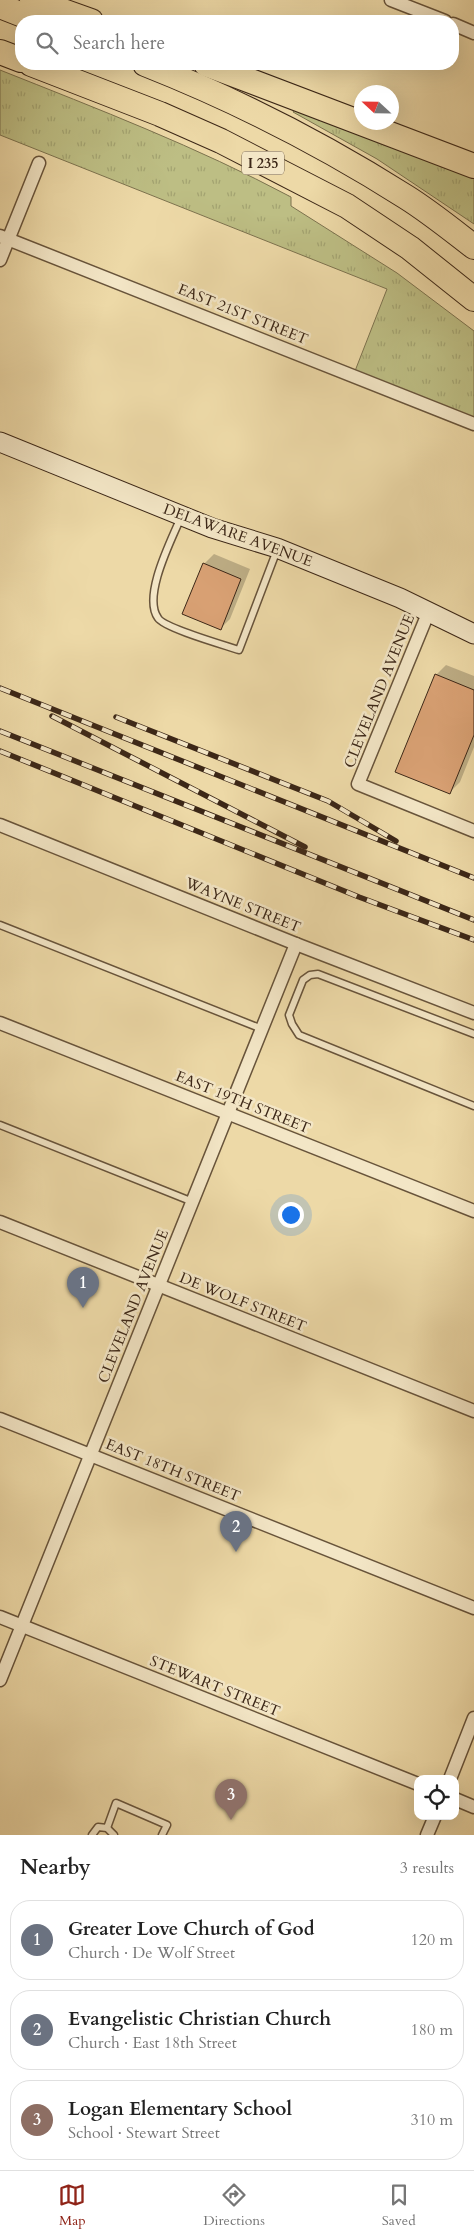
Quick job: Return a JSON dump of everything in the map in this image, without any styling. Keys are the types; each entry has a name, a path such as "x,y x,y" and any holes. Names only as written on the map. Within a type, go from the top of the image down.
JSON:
{"highway":[{"path":"32,0 74,15"},
{"path":"0,6 23,15"},
{"path":"0,52 15,58"},
{"name":"I 235","path":"46,70 160,114 220,141 347,206 410,248 474,299"},
{"name":"I 235","path":"161,70 202,86 308,140 407,198 474,247"},
{"path":"222,70 474,166"}],"main road":[{"name":"DELAWARE AVENUE","path":"0,442 212,528 278,548 429,611 474,634"}],"street":[{"path":"392,0 430,15"},
{"path":"459,27 474,33"},
{"path":"0,260 4,237 40,163"},
{"name":"EAST 21ST STREET","path":"4,237 474,424"},
{"name":"CLEVELAND AVENUE","path":"429,611 358,784 474,831"},
{"name":"WAYNE STREET","path":"0,825 474,1013"},
{"name":"CLEVELAND AVENUE","path":"0,1680 296,944"},
{"name":"EAST 19TH STREET","path":"0,1023 474,1211"},
{"name":"DE WOLF STREET","path":"0,1222 474,1411"},
{"name":"EAST 18TH STREET","path":"0,1419 474,1608"},
{"name":"STEWART STREET","path":"0,1617 414,1782"},
{"path":"452,1775 474,1718"},
{"path":"459,1801 474,1807"},
{"path":"427,1835 433,1820"}],"lane":[{"path":"182,516 155,584 154,609 158,620 172,627 239,650 278,548"},
{"path":"0,925 262,1029"},
{"path":"474,1034 318,974 310,975 303,980 289,1015 299,1035 474,1106"},
{"path":"0,1125 192,1202"},
{"path":"107,1828 116,1803 166,1825 162,1835"},
{"path":"92,1835 98,1827 107,1828 114,1835"}],"green space":[{"path":"0,70 147,129 256,179 291,197 291,206 397,273 474,331 474,419 355,371 387,289 0,135"},
{"path":"295,109 474,177 474,224 377,159 293,112"}],"building":[{"path":"203,563 241,579 221,630 182,614"},
{"path":"435,674 474,690 474,735 450,794 395,772"}],"railway":[{"path":"0,688 474,878"},
{"path":"52,716 305,847"},
{"path":"116,717 328,801 396,841"},
{"path":"0,731 474,920"},
{"path":"0,751 359,897 474,940"}],"place":[{"name":"Greater Love Church of God","path":"83,1308"},
{"name":"Evangelistic Christian Church","path":"236,1552"},
{"name":"Logan Elementary School","path":"231,1820"}]}
